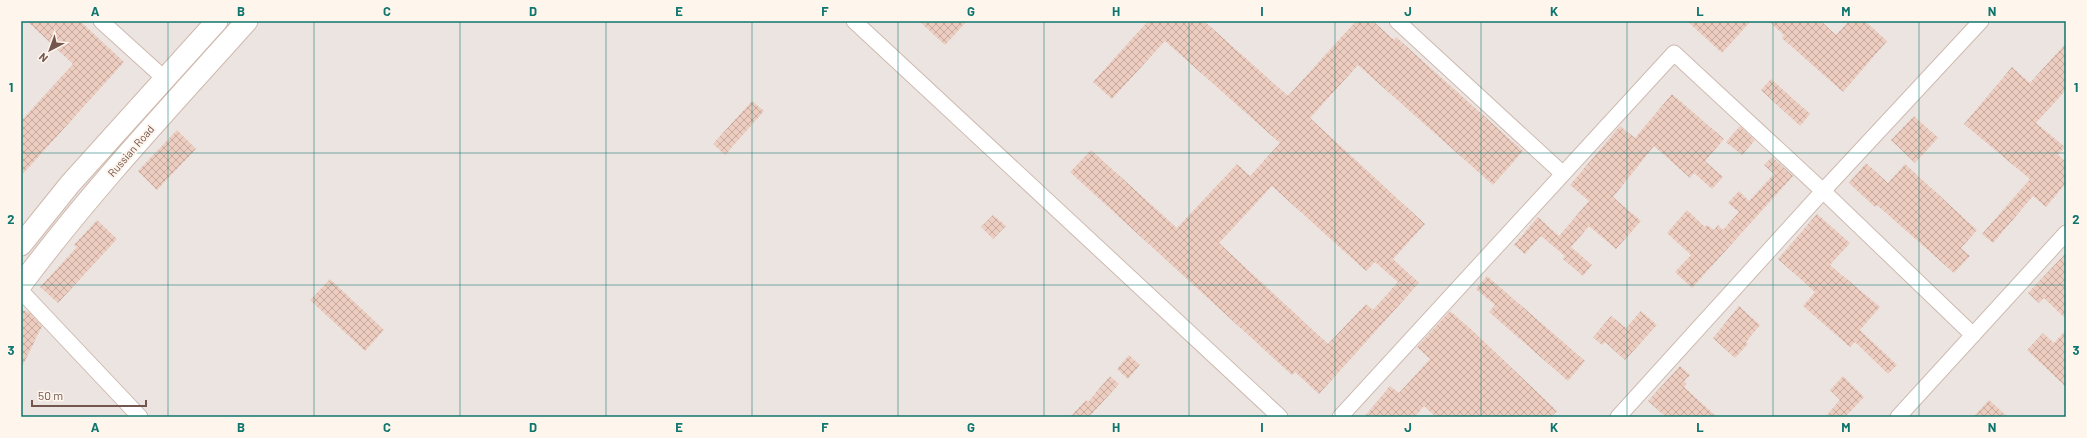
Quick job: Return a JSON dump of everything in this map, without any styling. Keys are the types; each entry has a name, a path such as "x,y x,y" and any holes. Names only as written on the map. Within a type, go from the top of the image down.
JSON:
{"main road":[{"name":"Russian Road","path":"21,245 70,184 217,21"},
{"name":"Russian Road","path":"21,285 55,239 84,205 247,21"}],"street":[{"path":"101,21 165,79"},
{"path":"854,21 1280,417"},
{"path":"1397,21 1562,173"},
{"path":"1618,417 1823,191 1981,21"},
{"path":"1340,417 1562,173 1674,53 1823,191 1973,335"},
{"path":"1898,417 2066,233"},
{"path":"21,291 140,417"}],"shaded area":[{"path":"21,21 2066,21 2066,417 21,417"}],"building":[{"path":"27,21 80,21 124,62 21,176 21,121 73,64"},
{"path":"919,21 967,21 945,45"},
{"path":"1148,21 1204,21 1288,96 1356,21 1373,21 1394,40 1396,37 1523,151 1493,185 1358,65 1310,118 1425,224 1393,259 1419,283 1319,394 1295,372 1292,375 1070,172 1091,150 1177,228 1237,164 1250,176 1280,143 1165,41 1112,99 1093,82","holes":["1272,186 1366,271 1375,262 1398,282 1373,310 1366,304 1328,344 1219,243"]},
{"path":"1687,21 1751,21 1722,53"},
{"path":"1768,21 1821,21 1836,35 1849,21 1865,21 1887,41 1843,92 1782,38 1784,35"},
{"path":"2066,43 2066,90 2036,123 2065,147 2058,155 2066,162 2066,183 2046,207 2033,196 1993,243 1982,234 2030,179 1964,124 2012,67 2030,83"},
{"path":"1771,79 1810,114 1800,126 1761,90"},
{"path":"1672,94 1724,139 1705,161 1723,177 1712,189 1694,173 1690,178 1654,146 1613,197 1641,221 1616,249 1589,226 1571,247 1592,265 1583,276 1563,259 1565,256 1541,236 1525,254 1514,245 1538,217 1559,236 1589,201 1570,185 1620,126 1635,138"},
{"path":"752,101 764,111 725,155 713,144"},
{"path":"1914,116 1938,138 1915,163 1891,140"},
{"path":"1740,126 1755,140 1742,155 1726,142"},
{"path":"177,130 196,149 157,190 138,171"},
{"path":"1772,157 1793,176 1692,288 1675,272 1691,255 1667,233 1687,210 1705,227 1707,225 1714,230 1718,225 1723,230 1739,212 1728,203 1739,191 1749,201 1774,174 1764,165"},
{"path":"1866,163 1888,183 1905,164 1977,230 1961,248 1970,256 1954,273 1877,205 1875,207 1849,183"},
{"path":"1817,214 1850,243 1830,265 1880,307 1860,330 1897,365 1888,374 1855,342 1850,347 1803,306 1815,292 1778,259"},
{"path":"993,215 1006,226 993,239 981,227"},
{"path":"97,220 117,239 58,303 40,287 77,247 74,245"},
{"path":"2066,253 2066,319 2044,298 2039,303 2028,293"},
{"path":"1487,276 1585,361 1568,381 1489,312 1495,305 1476,289"},
{"path":"330,279 384,330 365,351 310,300"},
{"path":"1739,306 1760,325 1746,342 1748,344 1735,358 1713,338"},
{"path":"21,309 30,313 42,326 21,369"},
{"path":"1450,311 1557,411 1551,417 1436,417 1424,406 1415,417 1364,417 1390,386 1399,393 1430,359 1417,347"},
{"path":"1641,311 1657,325 1625,360 1605,342 1602,345 1593,337 1611,316 1626,328"},
{"path":"2066,330 2066,387 2027,350 2043,333 2054,343"},
{"path":"1129,355 1140,365 1128,379 1117,369"},
{"path":"1680,366 1690,375 1684,381 1687,384 1684,387 1717,417 1666,417 1648,401"},
{"path":"1110,376 1119,384 1089,417 1070,417 1086,400 1088,402"},
{"path":"1843,376 1864,397 1845,417 1825,417 1840,400 1830,390"},
{"path":"1989,400 2008,417 1973,417"}]}
